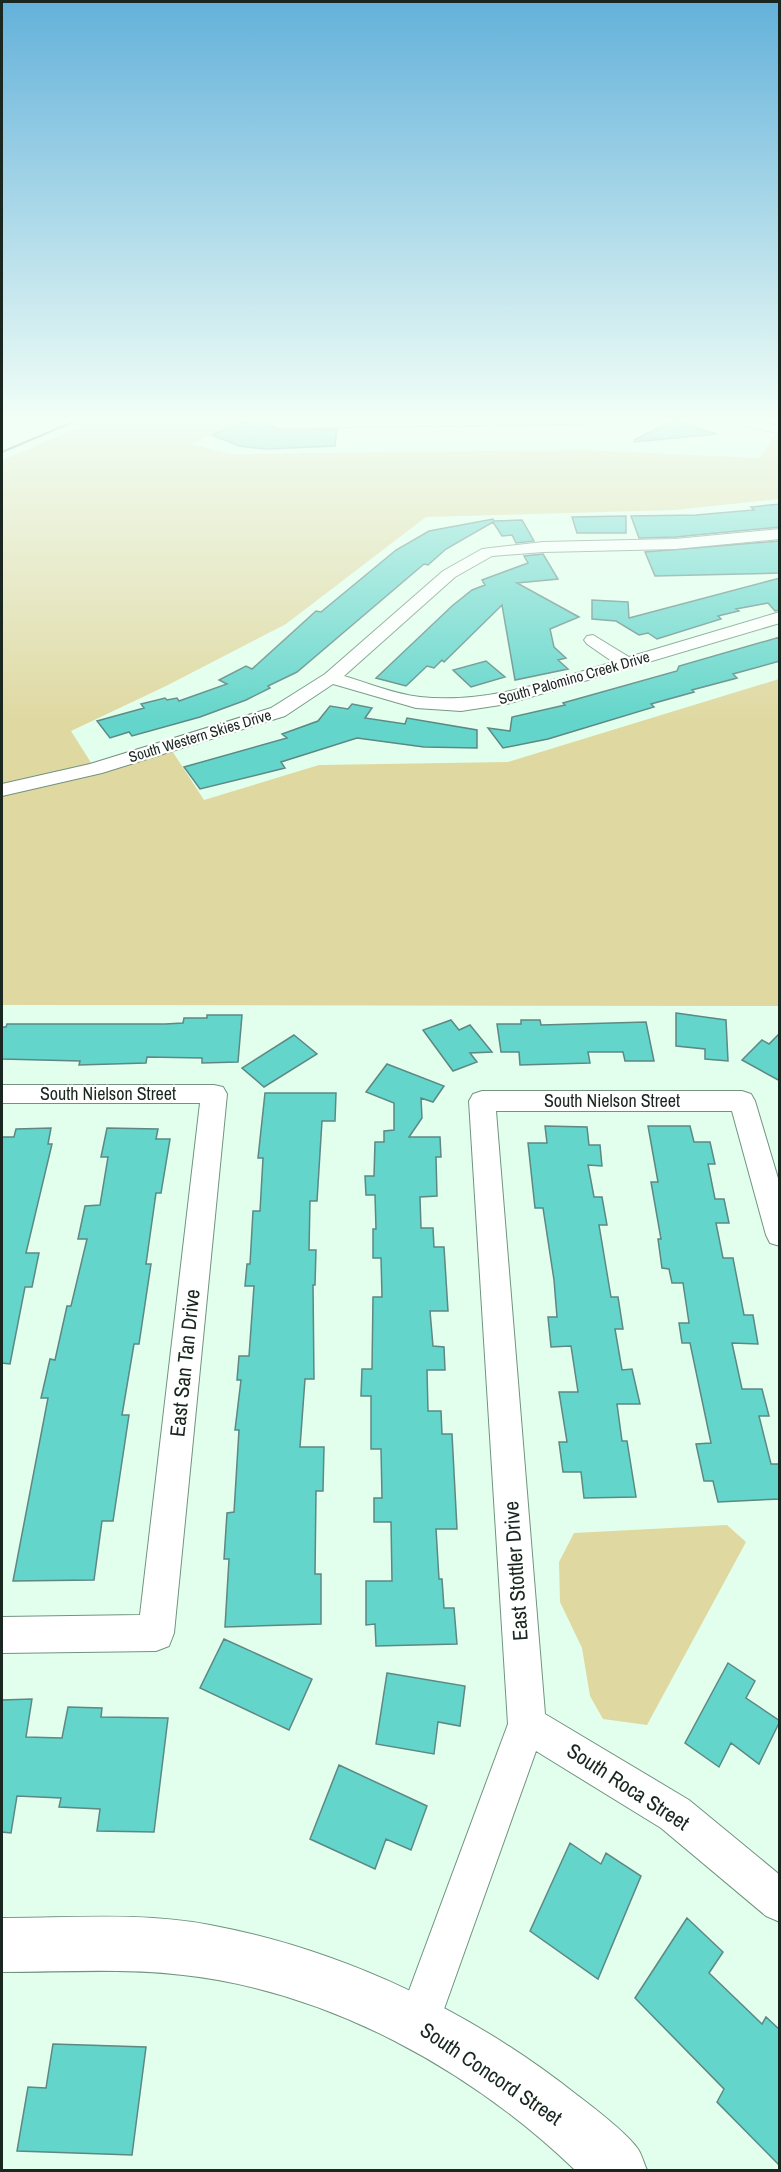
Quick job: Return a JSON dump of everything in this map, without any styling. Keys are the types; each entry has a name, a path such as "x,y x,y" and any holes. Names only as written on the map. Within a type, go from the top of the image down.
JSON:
{"street":[{"name":"South Western Skies Drive","path":"2,790 95,769 278,712 331,678 449,574 488,552 543,547 675,544 780,534"},
{"name":"South Palomino Creek Drive","path":"331,678 416,702 461,705 507,699 780,617"},
{"path":"593,640 627,663"},
{"name":"South Nielson Street","path":"2,1094 214,1094"},
{"name":"East San Tan Drive","path":"2,1635 156,1633 214,1094"},
{"name":"South Nielson Street","path":"482,1101 742,1101 780,1236"},
{"name":"East Stottler Drive","path":"418,2023 527,1724 482,1101"},
{"name":"South Roca Street","path":"527,1724 675,1814 780,1902"},
{"name":"South Concord Street","path":"2,1945 161,1946 211,1952 326,1982 418,2023 541,2104 617,2170"}],"shaded area":[{"path":"2,520 422,520 286,624 166,686 71,731 95,769 169,746 204,800 319,765 508,762 779,679 779,1006 2,1005"},
{"path":"727,1525 746,1542 647,1725 603,1719 590,1696 582,1648 560,1602 559,1562 574,1533"}],"building":[{"path":"486,520 522,520 534,541 516,543 512,535 502,536 493,522 446,549 428,565 424,564 297,672 246,700 200,717 132,736 129,732 110,738 97,721 144,708 141,704 165,698 167,700 177,698 179,701 227,684 219,680 246,666 252,669 316,611 321,612 396,550 429,531"},
{"path":"573,520 626,520 626,533 577,533"},
{"path":"633,520 780,520 780,527 675,537 639,538"},
{"path":"780,541 780,573 655,576 645,552"},
{"path":"543,554 558,579 517,583 579,617 550,629 554,647 566,658 558,660 568,669 515,680 502,605 444,662 442,660 434,668 427,666 406,686 376,678 452,606 472,590 485,585 482,580 528,563 524,556"},
{"path":"780,578 780,610 775,611 768,603 736,609 739,611 718,616 721,619 657,639 648,633 639,635 616,621 592,619 592,600 628,602 629,618"},
{"path":"780,637 780,661 733,674 737,678 651,704 654,707 548,739 503,748 488,728 510,731 512,717 565,705 563,703 677,671 679,666"},
{"path":"486,661 505,677 471,687 453,670"},
{"path":"352,704 372,708 365,718 405,724 407,718 477,730 477,748 424,747 357,738 281,762 285,768 200,789 184,767 287,738 282,734 318,721 330,706 348,709"},
{"path":"676,1013 726,1020 728,1061 705,1059 705,1049 676,1046"},
{"path":"207,1015 242,1015 238,1062 202,1063 202,1058 147,1057 146,1063 79,1065 80,1061 2,1059 2,1027 6,1027 7,1024 165,1024 183,1023 184,1018 207,1018"},
{"path":"451,1020 459,1030 470,1025 492,1052 470,1053 477,1062 453,1071 423,1030"},
{"path":"521,1020 540,1020 541,1025 646,1022 654,1061 625,1061 623,1052 588,1052 590,1063 520,1065 519,1052 501,1052 497,1024 521,1024"},
{"path":"780,1033 780,1081 742,1060 762,1040 769,1044"},
{"path":"294,1035 317,1054 264,1087 242,1068"},
{"path":"387,1064 444,1086 433,1102 421,1098 422,1118 409,1137 440,1137 441,1157 436,1157 437,1196 420,1197 421,1228 433,1228 434,1247 444,1247 448,1311 430,1311 433,1346 444,1347 445,1370 427,1370 428,1411 441,1411 442,1434 452,1434 457,1529 436,1529 439,1579 442,1579 444,1608 454,1608 457,1644 376,1646 375,1624 366,1625 366,1581 392,1581 391,1522 374,1522 374,1498 382,1498 381,1449 371,1449 371,1396 361,1396 362,1369 372,1369 373,1297 382,1297 381,1258 373,1258 373,1229 376,1229 375,1195 366,1195 365,1176 374,1176 375,1142 384,1142 384,1131 394,1130 394,1103 366,1092"},
{"path":"265,1093 336,1093 335,1121 322,1121 317,1201 310,1201 309,1250 316,1250 315,1285 313,1285 314,1379 305,1379 300,1447 324,1447 323,1491 316,1491 315,1574 321,1574 321,1624 225,1627 229,1559 224,1559 227,1513 234,1512 239,1430 235,1430 241,1380 237,1380 239,1356 249,1356 254,1286 245,1286 247,1264 250,1264 253,1211 260,1211 263,1158 258,1158"},
{"path":"545,1126 587,1127 589,1145 600,1145 602,1166 588,1165 594,1197 602,1197 607,1225 599,1225 611,1297 618,1297 623,1329 615,1329 622,1370 632,1369 640,1404 617,1404 622,1441 627,1441 636,1497 584,1498 581,1472 563,1472 559,1442 567,1442 559,1392 578,1392 571,1346 551,1347 548,1317 557,1317 554,1280 543,1208 535,1208 528,1143 547,1143"},
{"path":"648,1126 690,1126 694,1142 710,1142 715,1164 708,1164 715,1199 724,1199 729,1223 716,1223 723,1258 733,1258 744,1315 753,1315 758,1344 732,1343 742,1389 762,1389 769,1416 759,1416 771,1464 780,1464 780,1499 718,1502 713,1481 704,1481 696,1444 711,1443 690,1343 682,1343 679,1323 689,1323 683,1283 672,1283 669,1269 662,1268 658,1239 661,1239 651,1182 658,1182"},
{"path":"51,1128 48,1144 52,1144 26,1253 39,1253 32,1287 25,1287 10,1364 2,1363 2,1137 14,1137 16,1129"},
{"path":"107,1128 158,1129 156,1139 170,1139 161,1193 156,1193 146,1264 151,1264 139,1344 134,1344 122,1415 129,1415 113,1521 102,1521 94,1580 13,1581 48,1398 41,1398 50,1359 55,1360 67,1306 71,1306 87,1239 78,1239 85,1206 100,1205 108,1157 101,1157"},
{"path":"224,1639 312,1679 289,1730 200,1688"},
{"path":"728,1663 755,1681 746,1698 780,1721 759,1764 731,1743 719,1767 685,1743"},
{"path":"387,1673 465,1686 460,1726 438,1722 434,1754 376,1744"},
{"path":"32,1699 26,1737 62,1738 68,1707 102,1708 101,1717 168,1718 154,1832 97,1831 100,1809 59,1807 61,1798 17,1796 11,1833 2,1832 2,1700"},
{"path":"339,1765 427,1806 411,1850 386,1839 375,1869 310,1839"},
{"path":"570,1843 601,1864 606,1853 641,1876 598,1979 530,1931"},
{"path":"687,1918 723,1952 709,1973 762,2024 766,2017 780,2030 780,2166 717,2102 724,2089 635,1998"},
{"path":"53,2044 146,2047 132,2155 17,2151 28,2087 46,2088"}]}
